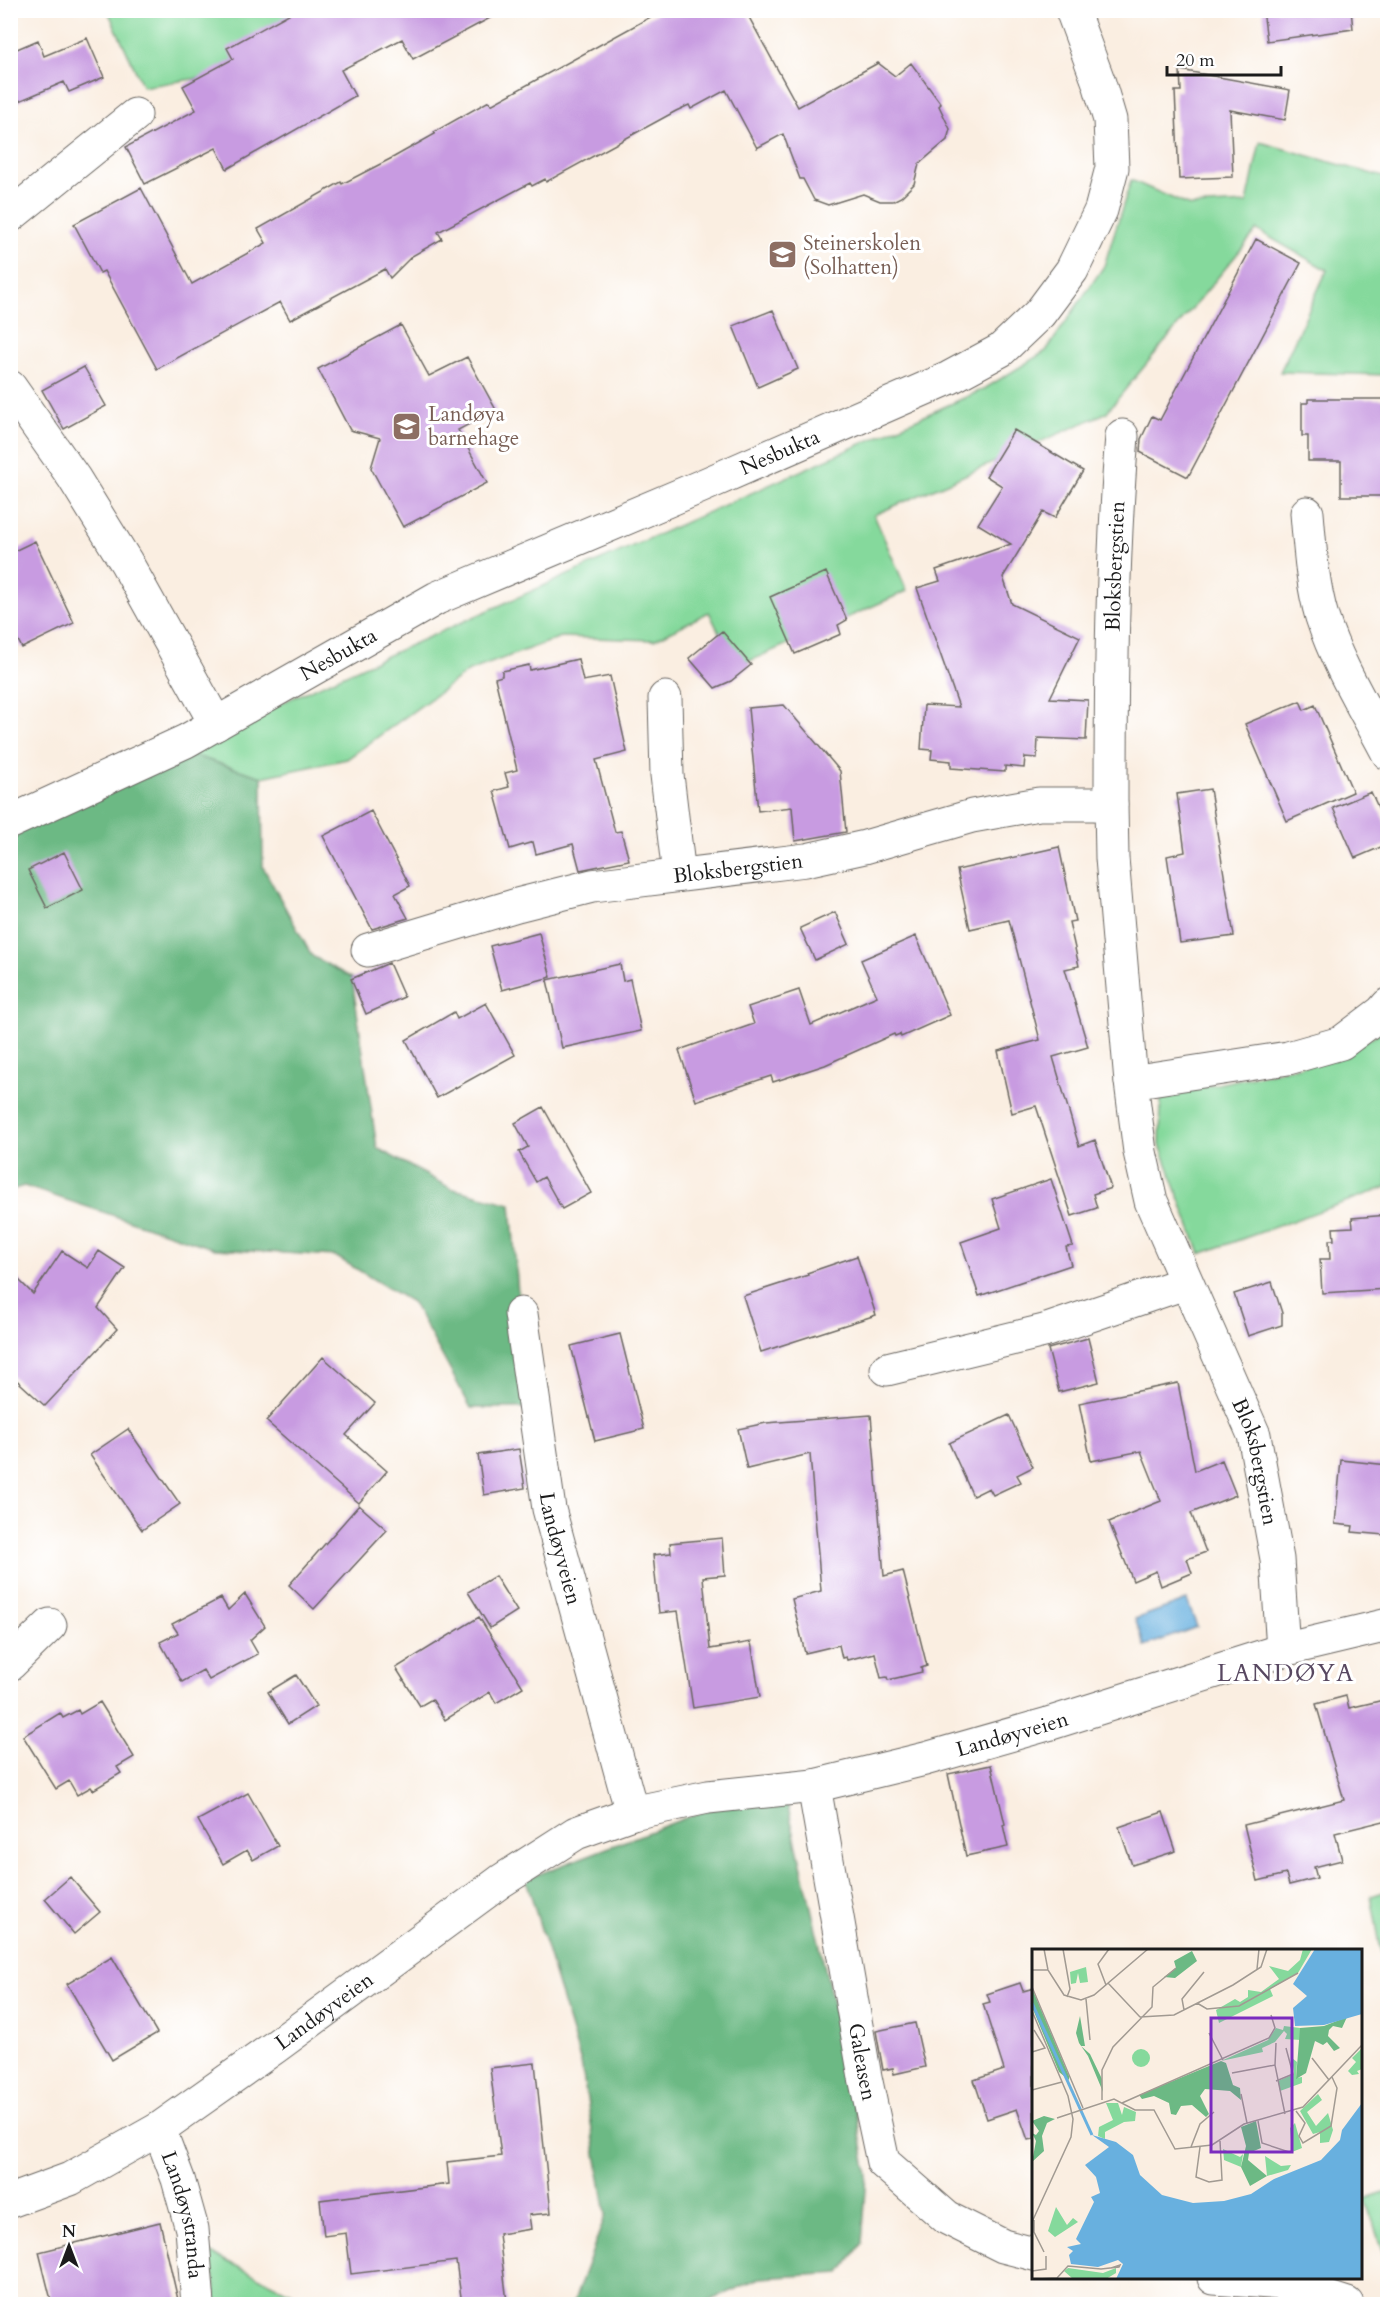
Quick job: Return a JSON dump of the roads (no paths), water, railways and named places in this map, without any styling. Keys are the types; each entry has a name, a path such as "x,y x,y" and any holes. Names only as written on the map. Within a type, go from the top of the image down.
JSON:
{"street":[{"name":"Nesbukta","path":"10,822 186,741 437,598 927,388 1001,350 1040,313 1072,270 1101,210 1112,168 1110,120 1072,10"},
{"path":"10,216 135,115"},
{"path":"10,387 74,478 126,561 216,724"},
{"name":"Bloksbergstien","path":"1122,436 1115,527 1111,646 1112,858 1131,1082 1140,1152 1151,1201 1185,1283 1254,1435 1277,1559 1283,1650"},
{"path":"1307,513 1312,574 1323,618 1345,671 1388,753"},
{"path":"665,698 667,775 679,875"},
{"name":"Bloksbergstien","path":"368,950 517,905 592,886 806,860 865,847 972,816 1040,804 1111,804"},
{"path":"1131,1082 1287,1058 1341,1043 1388,1005"},
{"path":"887,1369 1044,1331 1185,1283"},
{"name":"Landøyveien","path":"521,1314 549,1509 632,1813"},
{"path":"10,1664 50,1625"},
{"name":"Landøyveien","path":"10,2201 70,2179 159,2129 275,2048 501,1881 576,1833 632,1813 708,1797 814,1786 925,1759 1037,1727 1283,1650 1388,1625"},
{"name":"Galeasen","path":"814,1786 865,2077 883,2162 947,2218 1003,2246 1032,2253"},
{"name":"Landøystranda","path":"159,2129 178,2179 192,2229 198,2304"},
{"path":"1237,2279 1282,2283 1347,2304"}],"water":[{"path":"1187,1600 1197,1627 1145,1646 1135,1619"}],"place":[{"name":"Steinerskolen (Solhatten)","path":"782,255"},
{"name":"Landøya barnehage","path":"407,426"}],"district":[{"name":"LANDØYA","path":"1286,1673"}]}
